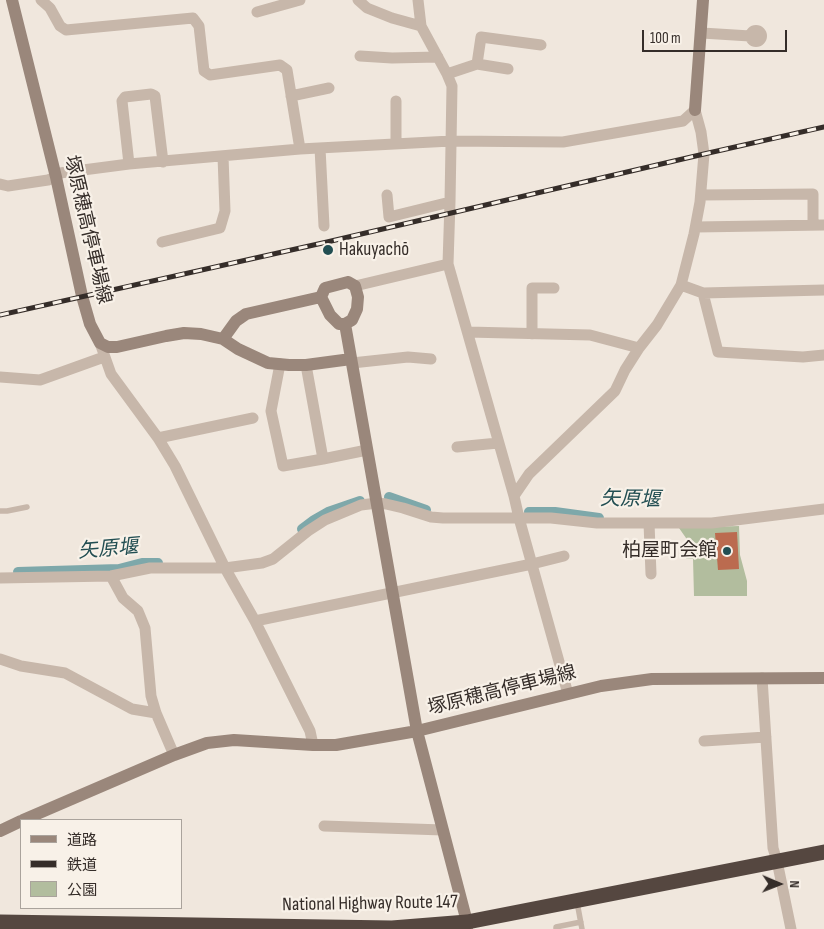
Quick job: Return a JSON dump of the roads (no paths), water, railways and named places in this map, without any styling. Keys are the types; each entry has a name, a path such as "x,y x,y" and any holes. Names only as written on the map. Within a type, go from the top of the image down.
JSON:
{"highway":[{"name":"National Highway Route 147","path":"0,922 392,928 467,925 577,900 824,852"}],"main road":[{"name":"塚原穂高停車場線","path":"12,0 56,177 82,296 90,324 100,342"},
{"path":"695,110 703,0"},
{"path":"223,339 236,321 246,314 321,297 326,288 348,282 356,286 358,296 352,320 345,324 338,324 330,315 321,297"},
{"name":"塚原穂高停車場線","path":"345,324 417,731 601,686 652,678 824,678"},
{"path":"100,342 108,347 117,347 184,333 201,334 223,339 268,363 306,365 352,361"},
{"path":"27,819 174,755 207,743 234,740 336,745 417,731 467,925"},
{"path":"0,831 20,822"}],"street":[{"path":"41,0 50,8 60,26 66,30 192,18 199,26 204,71 210,75 280,65 287,70 300,149"},
{"path":"257,12 300,0"},
{"path":"358,0 367,8 392,18 421,26"},
{"path":"418,0 421,26 452,86 448,264 568,694"},
{"path":"702,33 750,36"},
{"path":"477,64 481,36 541,45"},
{"path":"360,56 392,58 438,57"},
{"path":"447,74 477,64 508,69"},
{"path":"292,96 329,88"},
{"path":"129,164 122,101 126,97 151,94 155,96 163,162"},
{"path":"396,101 396,144"},
{"path":"0,184 8,186 48,180 60,173 129,164 300,149 451,141 563,142 683,121 695,110 704,154 701,195 696,227 680,285 657,325 625,370 615,391 529,474 514,496"},
{"path":"320,148 324,226"},
{"path":"162,242 220,228 225,212 224,156"},
{"path":"696,227 818,225 812,194 701,195"},
{"path":"387,195 389,216 450,202"},
{"path":"356,286 448,264"},
{"path":"680,285 703,293 824,290"},
{"path":"532,334 532,288 554,288"},
{"path":"703,293 718,352 803,357 824,355"},
{"path":"468,332 590,335 639,348"},
{"path":"100,342 111,374 158,438 175,466 225,568 255,621 310,731 313,745"},
{"path":"0,377 40,380 104,357"},
{"path":"352,361 408,357 430,359"},
{"path":"280,364 272,411 283,466 367,450"},
{"path":"306,365 323,459"},
{"path":"158,438 253,418"},
{"path":"458,447 498,443"},
{"path":"0,578 111,576 150,568 225,568 262,563 273,559 325,520 361,505 377,503 395,506 431,517 551,518 597,524 712,523 824,509"},
{"path":"649,523 651,574"},
{"path":"255,621 564,556"},
{"path":"111,576 123,598 138,611 145,628 151,696 156,713 174,755"},
{"path":"0,659 21,666 64,673 132,709 156,713"},
{"path":"762,678 773,848 791,929"},
{"path":"704,741 766,737"},
{"path":"324,826 443,830"}],"lane":[{"path":"0,511 27,507"},
{"path":"556,929 556,927 582,926 577,900"}],"waterway":[{"name":"矢原堰","path":"389,497 426,510"},
{"name":"矢原堰","path":"302,529 328,512 360,501"},
{"name":"矢原堰","path":"529,512 555,512 599,518"},
{"name":"矢原堰","path":"18,572 119,569 142,563 158,563"}],"railway":[{"path":"0,315 327,242 824,127"}],"place":[{"name":"Hakuyachō","path":"328,250"},
{"name":"柏屋町会館","path":"727,551"}]}
